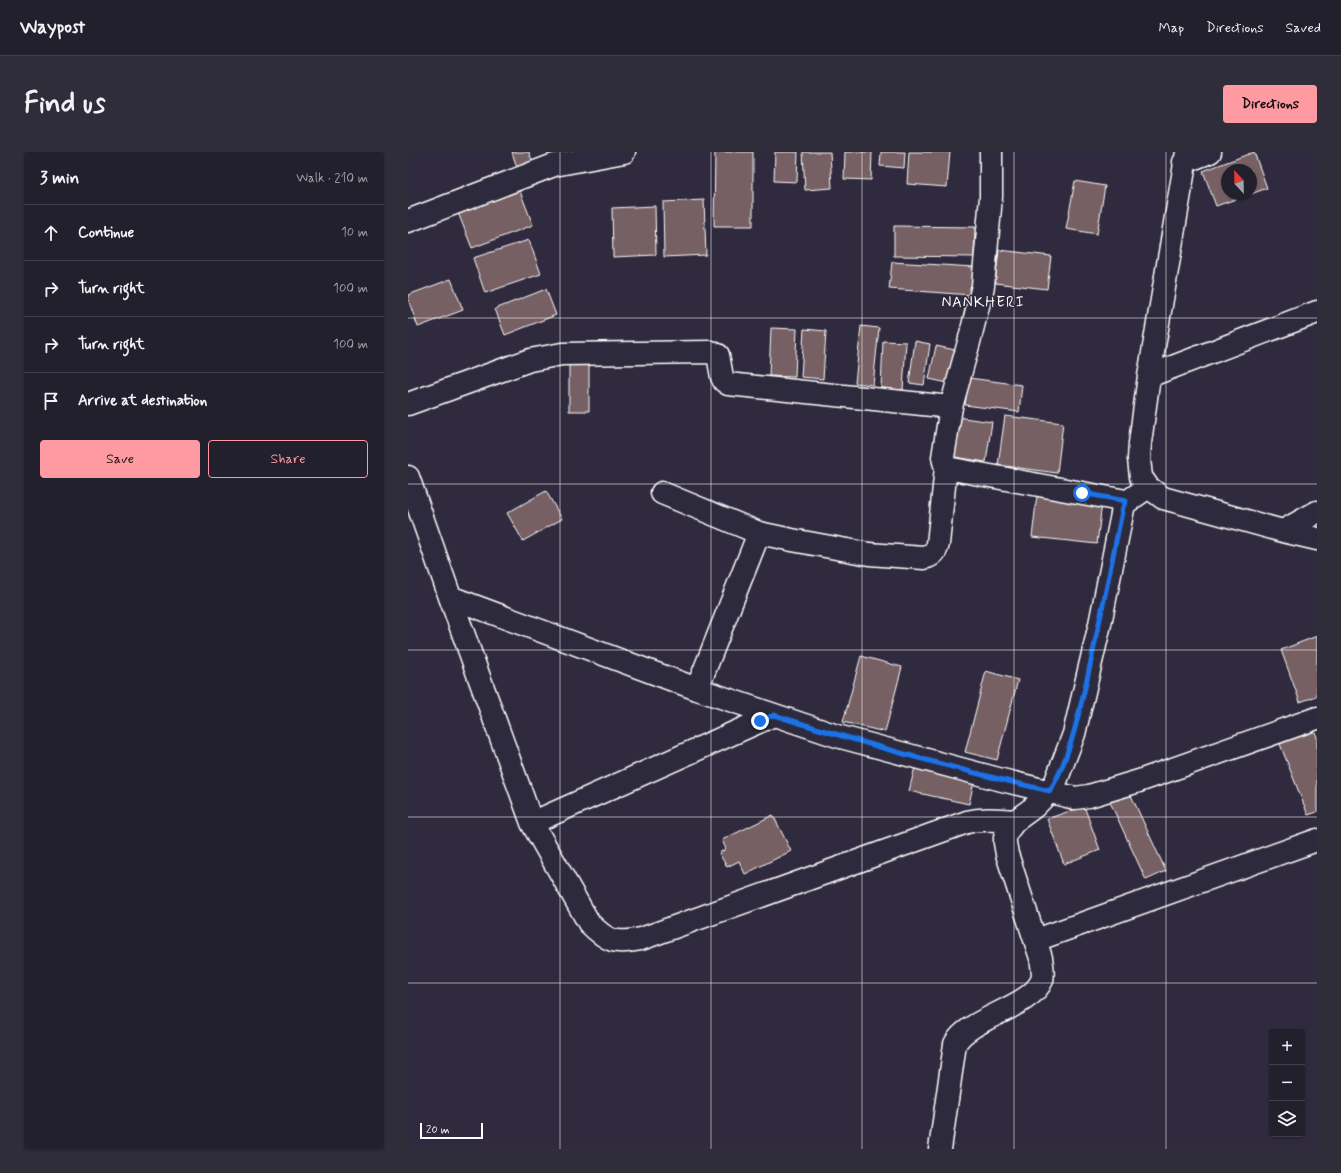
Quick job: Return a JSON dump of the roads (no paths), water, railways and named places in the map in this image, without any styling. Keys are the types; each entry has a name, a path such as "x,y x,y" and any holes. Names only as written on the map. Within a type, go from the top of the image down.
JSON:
{"street":[{"path":"408,221 551,159 624,152"},
{"path":"662,493 759,532 792,540 869,554 924,558 931,557 936,552 946,467 942,457 951,407 983,286 992,196 991,152"},
{"path":"1210,152 1186,157 1148,376 1140,443 1139,459 1141,477 1148,487 1163,498 1317,539"},
{"path":"1148,376 1317,312"},
{"path":"408,404 530,360 544,357 562,354 711,352 718,355 722,377 728,384 951,407"},
{"path":"946,467 1126,501"},
{"path":"408,477 532,823 588,923 598,933 610,940 623,942 641,939 967,822 987,819 1015,821"},
{"path":"940,1149 955,1044 961,1035 1019,1002 1034,991 1042,980 1043,971 1036,940 1007,854 1005,837 1015,821 1034,807 1050,791 1056,781 1074,734 1100,624 1123,507 1126,501 1148,487"},
{"path":"1283,531 1317,512"},
{"path":"697,690 759,532"},
{"path":"450,597 697,690 844,738 1075,798 1089,796 1139,781 1317,718"},
{"path":"532,823 774,715"},
{"path":"1036,940 1317,840"}],"district":[{"name":"NANKHERI","path":"983,303"}]}
